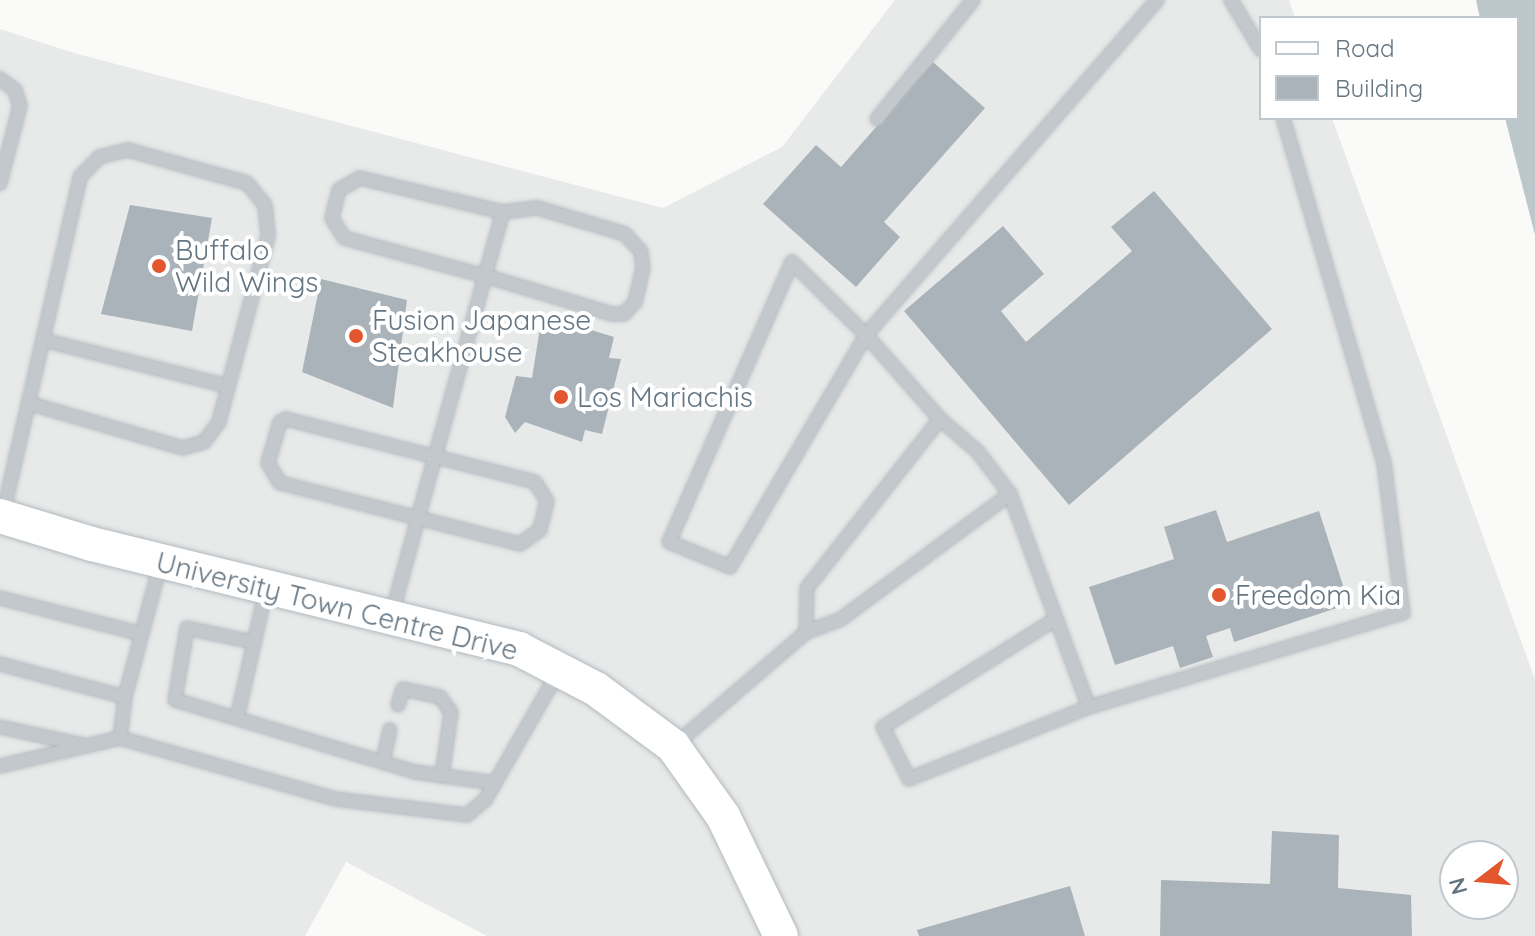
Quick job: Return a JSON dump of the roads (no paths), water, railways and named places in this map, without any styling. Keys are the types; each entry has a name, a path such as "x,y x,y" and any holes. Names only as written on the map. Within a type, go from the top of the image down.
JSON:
{"street":[{"name":"University Town Centre Drive","path":"1,516 161,561 519,649 596,689 673,746 723,816 781,936"}],"lane":[{"path":"877,119 973,0"},
{"path":"1089,707 1010,494 978,452 940,419 866,335 792,262 669,542 730,567 866,335 1157,0"},
{"path":"1231,0 1259,47"},
{"path":"0,79 15,90 20,106 0,183"},
{"path":"1056,619 883,727 909,779 1089,707 1403,613 1384,463 1284,120"},
{"path":"1,516 80,177 99,157 128,150 247,183 265,205 268,236 219,422 204,442 183,448 28,403"},
{"path":"360,178 503,212 538,208 625,234 642,260 635,302 624,314 612,314 344,238 332,218 339,190 360,178"},
{"path":"391,617 503,212"},
{"path":"43,340 228,386"},
{"path":"286,419 535,482 547,501 540,530 520,544 418,518 280,483 268,463 280,422 286,419"},
{"path":"806,632 807,588 940,419"},
{"path":"673,746 806,632 841,619 1010,494"},
{"path":"120,738 125,697 161,561"},
{"path":"237,718 267,587"},
{"path":"0,598 142,634"},
{"path":"253,642 187,628 175,700 383,762 442,776 495,783"},
{"path":"0,664 125,697"},
{"path":"0,766 92,747 120,738 336,799 467,815 495,783 559,670"},
{"path":"398,705 403,689 440,697 451,712 442,776"},
{"path":"0,727 92,747"},
{"path":"383,762 390,730"}],"place":[{"name":"Buffalo Wild Wings","path":"159,266"},
{"name":"Fusion Japanese Steakhouse","path":"356,336"},
{"name":"Los Mariachis","path":"561,397"},
{"name":"Freedom Kia","path":"1219,595"}]}
